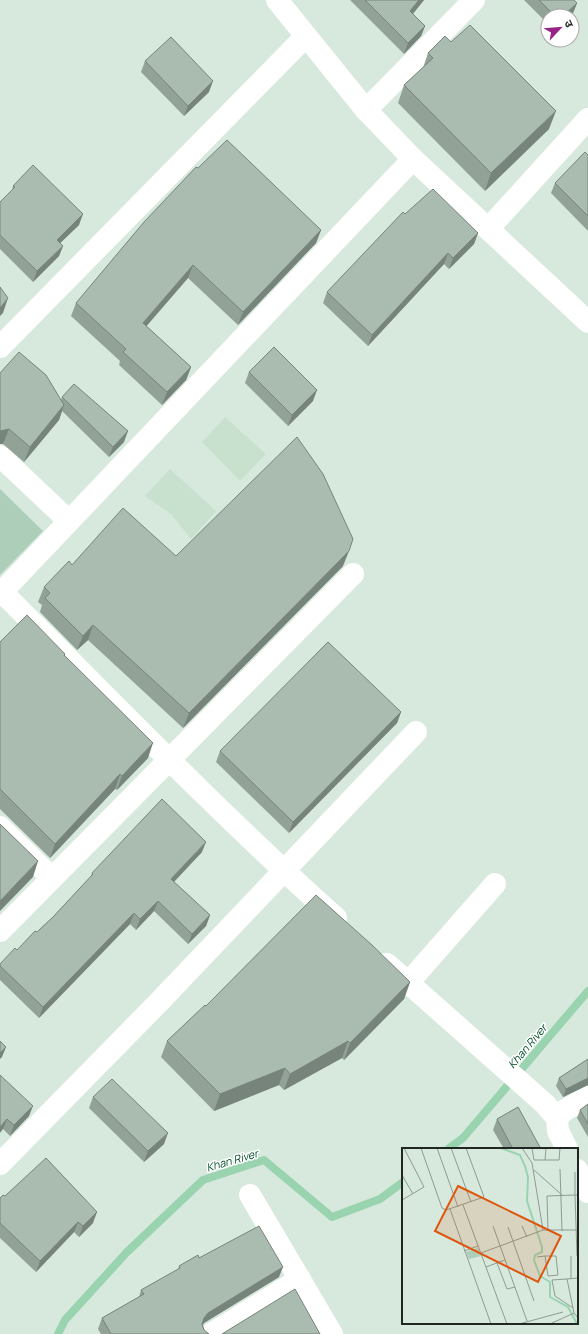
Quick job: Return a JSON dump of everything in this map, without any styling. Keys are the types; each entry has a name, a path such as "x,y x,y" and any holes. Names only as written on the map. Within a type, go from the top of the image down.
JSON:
{"street":[{"path":"277,0 366,110 413,159 489,228 588,322"},
{"path":"366,110 474,0"},
{"path":"0,347 306,36"},
{"path":"489,228 588,119"},
{"path":"348,930 283,871 168,760 1,593 413,159"},
{"path":"0,456 69,521"},
{"path":"0,931 354,574"},
{"path":"0,1164 159,1002 416,732"},
{"path":"0,827 52,878"},
{"path":"408,983 495,884"},
{"path":"372,951 545,1104 557,1118 558,1131 566,1148"},
{"path":"557,1118 565,1110 588,1097"},
{"path":"250,1195 332,1334"},
{"path":"211,1334 300,1279"}],"shaded area":[{"path":"225,417 266,454 240,481 202,442"},
{"path":"170,469 216,511 191,539 171,514 145,496"},
{"path":"0,489 43,531 0,575"}],"building":[{"path":"365,0 419,0 410,11 425,26 408,43"},
{"path":"539,0 574,0 577,3 572,8 547,8"},
{"path":"470,25 556,111 491,173 404,85 433,58 428,53 445,36 451,42"},
{"path":"171,37 213,81 188,106 145,61"},
{"path":"227,140 321,230 243,312 193,265 143,323 191,367 167,392 123,352 126,349 76,303 144,222 196,167 198,168"},
{"path":"585,152 588,155 588,216 555,183"},
{"path":"33,165 83,214 57,240 63,246 37,271 0,235 0,202 15,187 13,186"},
{"path":"433,189 478,233 453,258 448,253 372,335 327,292 403,212 405,214"},
{"path":"0,287 8,298 0,308"},
{"path":"274,347 317,390 292,415 249,372"},
{"path":"19,352 46,375 64,405 30,447 9,429 0,431 0,373"},
{"path":"74,384 128,431 113,447 62,397"},
{"path":"297,437 323,474 353,539 349,551 189,713 93,625 83,636 45,598 50,593 44,587 69,561 72,565 123,508 176,556"},
{"path":"27,615 65,654 64,655 153,743 122,776 120,774 55,844 0,789 0,642"},
{"path":"328,642 401,712 293,822 220,751"},
{"path":"162,799 206,842 171,879 210,915 192,934 158,901 140,919 134,913 43,1007 0,966 0,964 15,948 17,950 35,931 37,932 53,917 93,874 92,873"},
{"path":"0,824 38,861 0,901"},
{"path":"316,895 372,945 410,982 350,1043 348,1041 290,1074 285,1068 220,1094 167,1041 205,1005 206,1006"},
{"path":"0,1041 6,1047 0,1053"},
{"path":"588,1059 588,1078 566,1089 559,1078"},
{"path":"0,1075 33,1106 14,1125 7,1119 0,1127"},
{"path":"112,1079 168,1133 148,1151 93,1097"},
{"path":"588,1104 588,1124 580,1110"},
{"path":"518,1107 540,1148 512,1148 497,1119"},
{"path":"46,1158 97,1212 83,1226 78,1222 40,1261 0,1223 0,1198 3,1195 5,1196"},
{"path":"259,1226 283,1267 208,1313 202,1324 204,1330 209,1334 111,1334 102,1318 144,1294 141,1290 180,1268 179,1266 198,1255 199,1258"},
{"path":"295,1289 320,1334 222,1334"}],"waterway":[{"name":"Khan River","path":"449,1148 463,1138 588,991"},
{"name":"Khan River","path":"58,1334 65,1320 127,1252 203,1180 264,1160 332,1217 380,1199 402,1183"}]}
